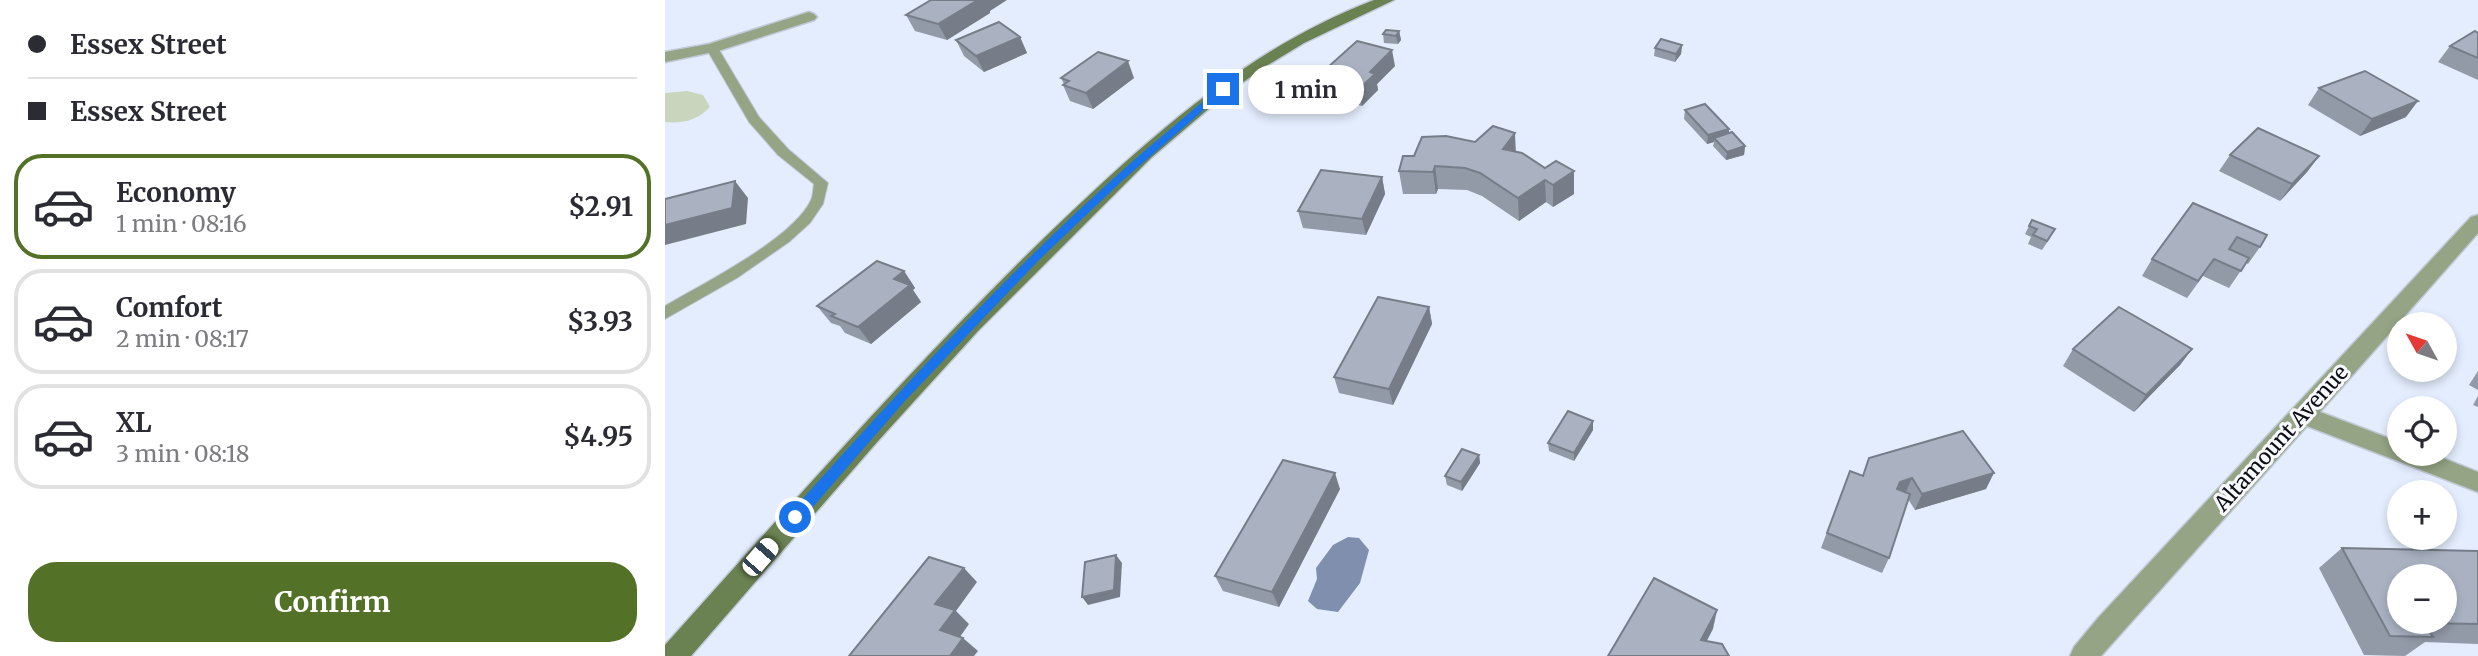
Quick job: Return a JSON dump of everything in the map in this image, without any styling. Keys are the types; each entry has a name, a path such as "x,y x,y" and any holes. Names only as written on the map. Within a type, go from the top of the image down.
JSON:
{"main road":[{"path":"673,656 899,399 1027,266 1118,179 1207,101 1264,59 1327,23 1387,0"}],"street":[{"path":"665,57 712,48 809,17"},
{"name":"Altamount Avenue","path":"2084,656 2107,626 2303,415 2478,220"},
{"path":"2303,415 2387,448"},
{"path":"2436,466 2478,482"}],"lane":[{"path":"665,313 786,237 807,219 823,193 821,183 783,152 754,119 712,48"}],"green space":[{"path":"687,91 703,95 710,107 690,120 665,122 665,93"}],"water":[{"path":"1348,537 1359,538 1369,550 1360,583 1338,612 1317,609 1308,601 1317,579 1316,568 1333,545"}],"building":[{"path":"931,0 978,0 938,24 906,15"},
{"path":"999,22 1020,37 976,56 956,40"},
{"path":"1386,30 1399,31 1396,36 1383,34"},
{"path":"2475,31 2478,33 2478,58 2450,46"},
{"path":"1661,39 1682,45 1676,54 1655,48"},
{"path":"1357,41 1392,50 1370,72 1375,74 1359,89 1317,77"},
{"path":"1098,52 1128,61 1086,93 1063,85 1069,81 1061,78"},
{"path":"2365,71 2418,101 2372,119 2319,88"},
{"path":"1705,104 1729,129 1708,135 1685,110"},
{"path":"1493,126 1515,133 1503,149 1522,153 1545,168 1556,161 1574,171 1553,185 1545,180 1518,198 1480,173 1465,168 1435,166 1433,172 1399,171 1403,156 1414,156 1422,137 1446,136 1475,142"},
{"path":"2258,128 2319,156 2292,184 2230,155"},
{"path":"1732,132 1745,146 1727,152 1714,138"},
{"path":"1321,170 1382,177 1362,219 1298,211"},
{"path":"735,181 732,208 665,225 665,199"},
{"path":"2193,203 2267,235 2260,247 2237,237 2229,249 2249,258 2241,271 2214,259 2198,281 2152,259"},
{"path":"2032,220 2055,229 2047,241 2033,235 2037,229 2029,226"},
{"path":"877,261 904,271 894,279 910,285 858,327 831,316 835,314 817,306"},
{"path":"1378,297 1429,307 1389,389 1334,377"},
{"path":"2119,307 2192,349 2146,395 2073,349"},
{"path":"1568,411 1593,421 1574,453 1548,443"},
{"path":"1963,431 1994,473 1922,494 1912,478 1900,482 1897,489 1910,494 1889,558 1827,533 1850,471 1863,476 1869,458"},
{"path":"1462,449 1479,455 1461,482 1445,476"},
{"path":"1283,460 1335,473 1272,592 1215,576"},
{"path":"2342,548 2478,551 2478,624 2457,624 2457,564 2387,564 2387,630"},
{"path":"1116,555 1114,590 1082,597 1085,562"},
{"path":"929,557 964,568 935,604 955,610 940,630 963,638 950,656 849,656"},
{"path":"1654,578 1717,610 1701,640 1722,644 1729,656 1608,656"},
{"path":"2389,634 2431,634 2433,637 2390,636"}],"route":[{"path":"795,517 899,399 1035,258 1118,179 1223,89"}]}
